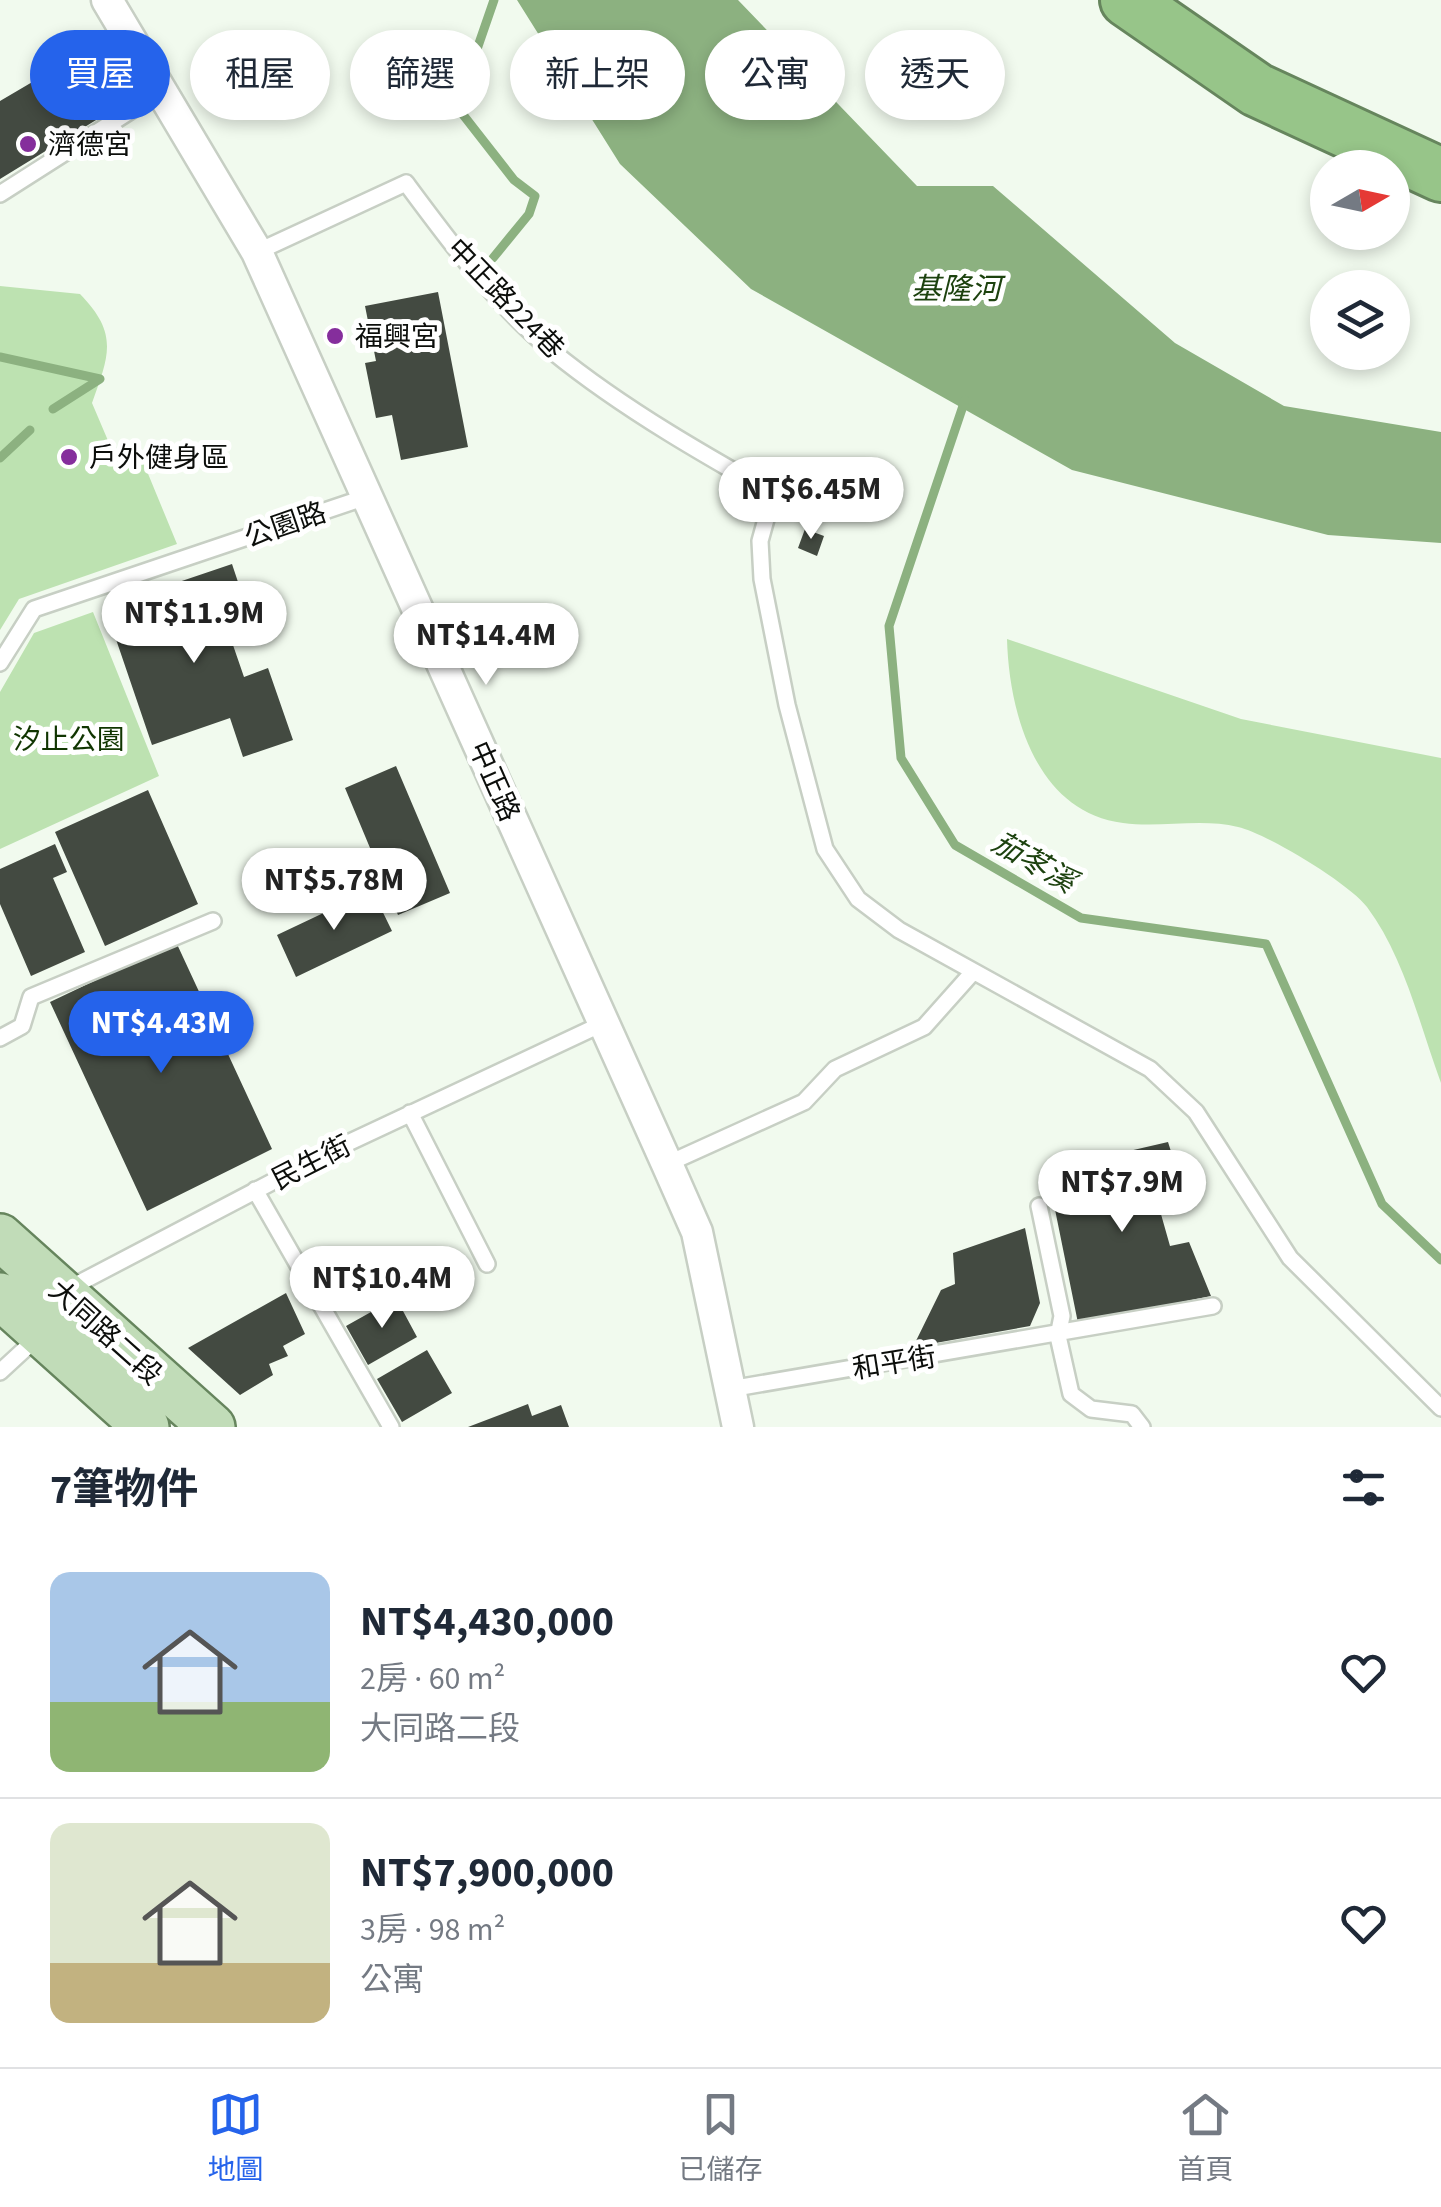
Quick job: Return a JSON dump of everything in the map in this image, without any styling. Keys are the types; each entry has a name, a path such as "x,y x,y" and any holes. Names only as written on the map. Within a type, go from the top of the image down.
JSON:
{"highway":[{"path":"1127,0 1256,90 1441,175"},
{"path":"1179,0 1267,56 1376,116 1441,140"}],"main road":[{"name":"大同路二段","path":"0,1236 37,1309 146,1427"},
{"name":"大同路二段","path":"37,1309 212,1427"}],"street":[{"name":"中正路","path":"107,0 124,30"},
{"name":"中正路","path":"170,108 257,252 697,1232 738,1427"}],"lane":[{"path":"0,194 116,120"},
{"name":"中正路224巷","path":"257,252 406,183 448,239 553,352 811,515"},
{"path":"774,494 760,541 762,579 787,705 825,850 858,899 899,930 1150,1070 1196,1112 1290,1258 1441,1408"},
{"name":"公園路","path":"0,662 34,609 369,496"},
{"path":"0,1038 22,1026 31,997 214,920"},
{"path":"667,1164 804,1102 835,1069 924,1027 973,972"},
{"name":"民生街","path":"0,1372 37,1309 255,1190 604,1023"},
{"path":"410,1113 487,1264"},
{"path":"255,1190 391,1427"},
{"path":"1039,1206 1062,1316 1058,1336 1072,1394 1091,1409 1132,1414 1142,1427"},
{"name":"和平街","path":"730,1390 1213,1306"}],"green space":[{"path":"0,286 80,294 101,321 106,358 92,403 112,450 144,464 177,544 19,599 0,630"},
{"name":"汐止公園","path":"93,612 159,776 0,849 0,692 34,633"},
{"path":"1007,639 1241,719 1441,758 1441,1083 1401,969 1380,926 1358,897 1307,861 1251,831 1210,823 1123,823 1093,815 1068,800 1033,755 1022,727"}],"water":[{"name":"基隆河","path":"517,0 738,0 767,30 705,30 705,120 845,120 845,111 917,186 993,186 1175,343 1284,406 1441,432 1441,543 1328,535 1072,470 751,289 620,164 592,120 685,120 685,30 536,30"}],"building":[{"path":"30,83 30,120 96,120 0,179 0,101"},
{"path":"438,292 468,447 401,460 392,415 376,418 365,363 376,361 365,306"},
{"path":"805,529 824,536 817,556 798,548"},
{"path":"232,564 238,582 214,590 244,677 268,668 293,740 243,757 230,718 152,745 105,607"},
{"path":"396,766 450,893 398,915 345,788"},
{"path":"148,790 198,904 105,946 55,832"},
{"path":"55,844 67,872 53,878 85,952 31,976 0,904 0,869"},
{"path":"372,890 392,931 296,977 277,935"},
{"path":"176,942 272,1149 147,1211 50,1002"},
{"path":"1168,1142 1182,1186 1155,1193 1170,1246 1189,1242 1211,1296 1078,1323 1047,1170"},
{"path":"1025,1228 1040,1303 1030,1326 913,1347 941,1290 955,1284 953,1253"},
{"path":"286,1293 305,1334 283,1346 288,1356 269,1364 273,1375 240,1395 188,1348"},
{"path":"396,1298 417,1337 368,1365 346,1326"},
{"path":"427,1350 452,1393 402,1422 377,1379"},
{"path":"528,1404 532,1416 561,1405 569,1427 468,1427"}],"waterway":[{"path":"493,258 529,214 535,196 514,180 457,107 494,0"},
{"path":"0,357 100,379"},
{"path":"53,409 100,379"},
{"name":"茄苳溪","path":"965,400 889,626 901,758 955,845 1081,918 1266,944 1382,1204 1441,1260"},
{"path":"0,458 30,430"}],"place":[{"name":"濟德宮","path":"28,144"},
{"name":"福興宮","path":"335,336"},
{"name":"戶外健身區","path":"69,457"}]}
